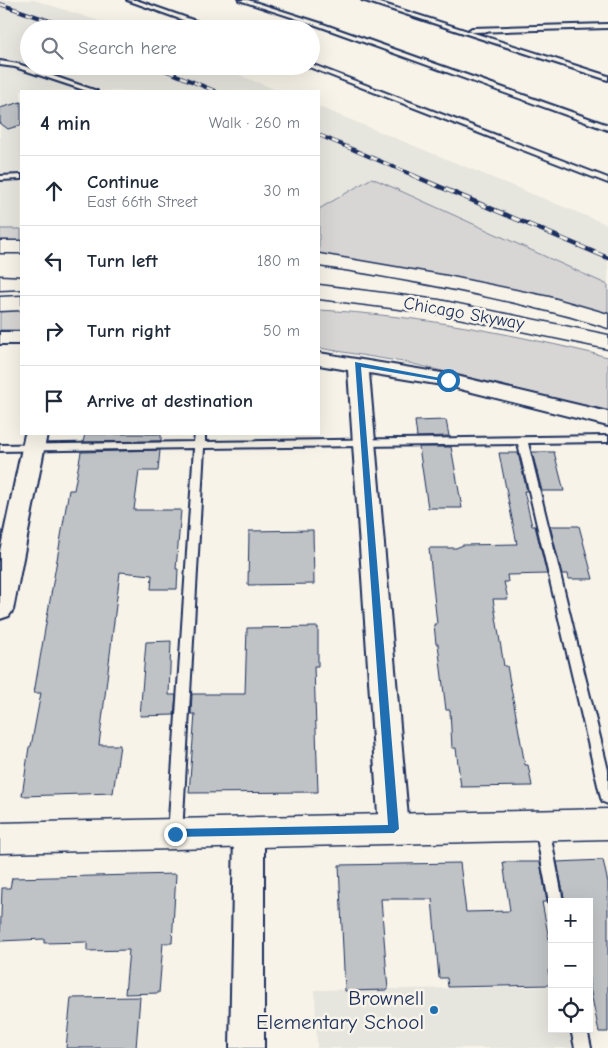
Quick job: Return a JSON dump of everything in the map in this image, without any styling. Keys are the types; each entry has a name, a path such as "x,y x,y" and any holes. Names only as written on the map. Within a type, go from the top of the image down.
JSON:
{"main road":[{"path":"0,247 20,247"},
{"path":"320,260 400,273 563,307 607,333"},
{"path":"0,270 20,270"},
{"name":"Chicago Skyway","path":"320,278 462,297 607,333"},
{"path":"0,283 20,283"},
{"name":"Chicago Skyway","path":"320,292 439,307 607,333"},
{"path":"0,304 20,303"},
{"path":"320,304 422,315 535,335 607,333"},
{"path":"0,838 608,824"}],"street":[{"path":"0,338 20,338"},
{"path":"320,358 448,380 608,419"},
{"path":"358,364 394,829"},
{"path":"0,610 34,441"},
{"path":"247,1048 249,832"}],"lane":[{"path":"130,0 189,20"},
{"path":"242,0 305,20"},
{"path":"365,0 608,76"},
{"path":"320,25 608,128"},
{"path":"463,30 608,26"},
{"path":"0,63 20,66"},
{"path":"320,69 608,181"},
{"path":"46,75 90,90"},
{"path":"0,178 20,176"},
{"path":"175,834 200,439"},
{"path":"0,448 34,441 200,439 363,443 608,439"},
{"path":"522,440 608,798"},
{"path":"542,826 555,898"},
{"path":"580,1033 583,1048"}],"shaded area":[{"path":"0,0 34,0 96,20 20,20 20,75 239,75 277,90 20,90 20,229 0,229"},
{"path":"320,107 608,225 608,285 373,178 320,208"},
{"path":"372,178 608,285 608,314 443,276 320,254 320,208"},
{"path":"0,229 20,229 20,241 0,241"},
{"path":"20,310 20,330 0,330 0,311"},
{"path":"320,310 392,316 465,327 501,333 608,357 608,411 409,363 320,348"},
{"name":"Brownell Elementary School","path":"548,987 548,1033 570,1033 572,1048 317,1048 315,990"}],"building":[{"path":"20,102 20,125 8,129 0,123 0,108"},
{"path":"446,420 449,436 417,437 415,421"},
{"path":"85,435 161,435 161,441 83,442"},
{"path":"419,447 451,447 462,508 428,508"},
{"path":"160,450 158,471 139,471 134,510 181,510 176,569 178,569 177,589 151,589 152,575 120,572 99,745 120,745 113,793 22,796 29,747 31,746 41,693 34,693 69,490 74,490 81,452"},
{"path":"532,452 554,452 564,491 542,491"},
{"path":"499,453 518,453 527,491 524,491 532,526 535,526 547,574 507,575 508,582 504,582 508,599 493,599 504,666 507,666 525,765 528,765 532,786 461,787 456,748 452,748 450,710 446,710 438,644 436,644 434,624 437,624 429,548 517,544"},
{"path":"550,526 579,526 593,579 569,579 568,574 562,574"},
{"path":"313,530 314,584 248,585 249,531"},
{"path":"318,627 318,666 314,666 318,792 189,793 195,714 191,714 192,694 245,694 247,628"},
{"path":"171,641 169,695 176,695 174,715 140,716 146,642"},
{"path":"603,860 608,883 608,1032 599,1032 593,1003 593,898 564,898 557,862"},
{"path":"503,862 540,862 547,902 542,902 548,934 548,985 448,987 447,978 439,978 432,899 381,899 388,990 345,991 339,865 460,863 466,912 510,911"},
{"path":"176,874 172,943 163,943 159,993 125,994 129,950 87,951 87,942 44,943 44,939 0,941 2,888 10,888 12,878"},
{"path":"140,997 136,1048 66,1048 71,998"}],"railway":[{"path":"0,4 47,20"},
{"path":"177,75 213,90"},
{"path":"320,135 415,176"},
{"path":"412,175 608,258"}],"place":[{"name":"Brownell Elementary School","path":"434,1010"}],"route":[{"path":"175,834 394,829 358,364 448,380"}]}
